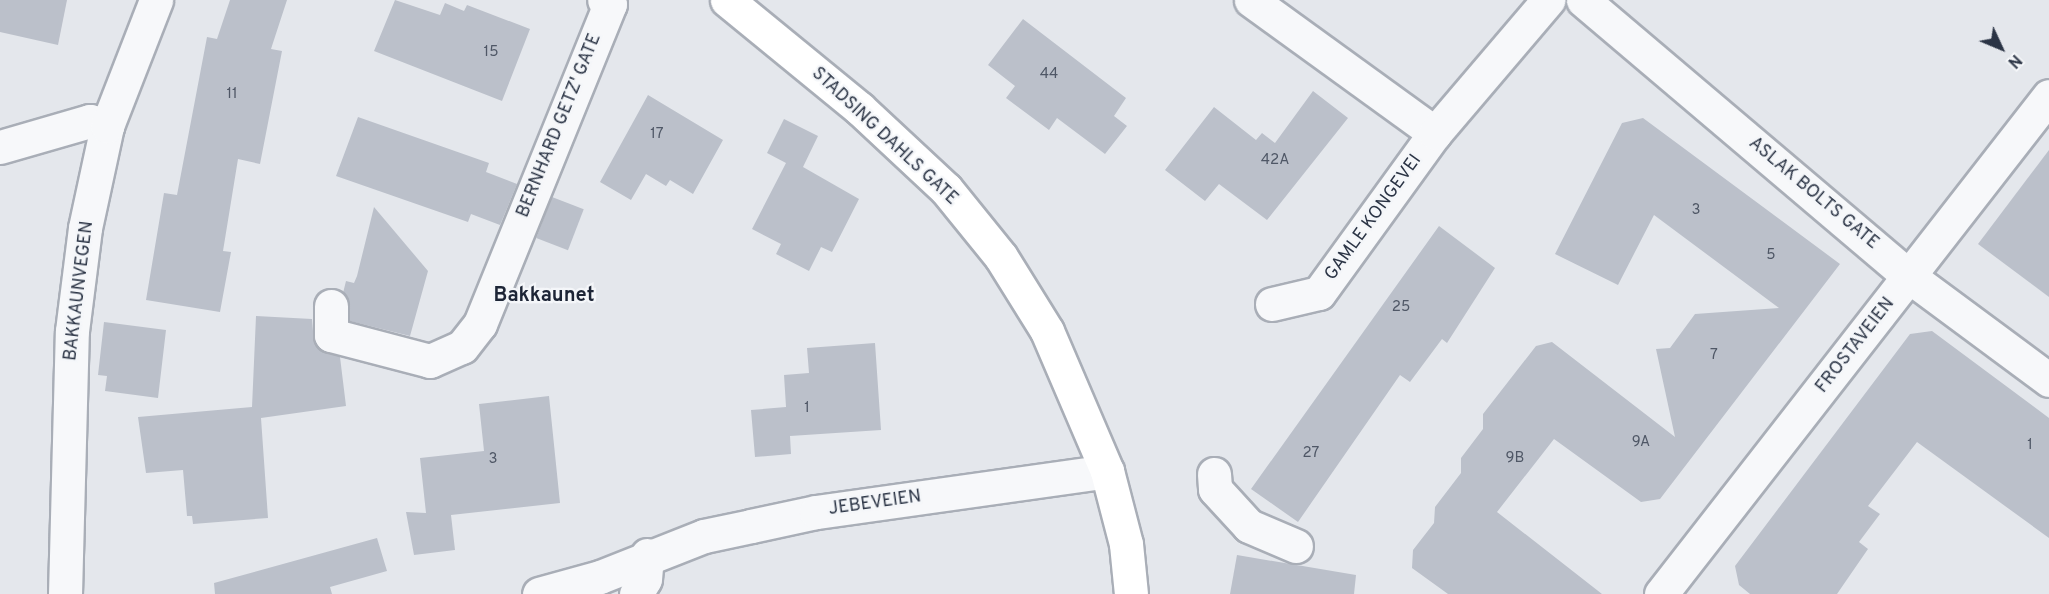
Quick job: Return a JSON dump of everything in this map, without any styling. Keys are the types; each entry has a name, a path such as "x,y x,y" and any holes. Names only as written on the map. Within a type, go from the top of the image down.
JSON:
{"main road":[{"name":"STADSING DAHLS GATE","path":"727,0 859,108 946,189 973,223 1047,331 1107,471 1126,544 1131,594"}],"street":[{"name":"BAKKAUNVEGEN","path":"64,594 72,331 86,228 107,126 156,0"},
{"name":"BERNHARD GETZ' GATE","path":"331,306 331,335 430,361 462,347 480,324 610,4 604,0"},
{"path":"1251,0 1436,133"},
{"name":"GAMLE KONGEVEI","path":"1272,304 1319,293 1436,133 1548,0"},
{"name":"ASLAK BOLTS GATE","path":"1583,0 1910,277 2049,380"},
{"name":"FROSTAVEIEN","path":"1670,591 2049,96"},
{"path":"0,147 90,122 107,126"},
{"name":"JEBEVEIEN","path":"539,594 600,577 647,555 704,536 816,512 1107,471"},
{"path":"1214,474 1215,489 1249,526 1296,546"},
{"path":"636,594 645,579 647,555"}],"building":[{"path":"0,0 67,0 58,45 0,32"},
{"path":"230,0 287,0 271,49 282,51 260,164 238,159 223,251 231,252 220,312 146,300 164,193 177,195 207,37 217,39"},
{"path":"395,0 440,15 445,3 464,11 467,5 530,29 502,101 374,51"},
{"path":"1023,19 1126,98 1114,116 1127,126 1105,154 1057,118 1049,130 1006,98 1015,86 988,65"},
{"path":"1313,91 1348,118 1267,220 1219,184 1205,201 1165,170 1214,107 1256,140 1262,133 1275,143"},
{"path":"648,95 723,140 693,194 670,180 666,186 646,174 631,200 600,182"},
{"path":"358,117 489,163 486,172 517,184 500,225 471,214 468,222 336,176"},
{"path":"1643,118 1840,264 1660,499 1641,502 1554,439 1497,512 1602,594 1448,594 1412,568 1413,550 1434,523 1435,507 1461,473 1461,458 1483,429 1483,414 1536,346 1552,342 1675,437 1656,349 1670,348 1695,314 1779,308 1654,215 1618,285 1555,254 1622,123"},
{"path":"784,119 818,136 803,167 859,199 832,252 821,247 809,271 776,254 781,244 752,229 786,163 767,153"},
{"path":"2049,150 2049,297 1978,244"},
{"path":"552,197 584,209 568,250 536,238"},
{"path":"374,207 428,271 410,336 350,321 343,293 346,281 354,283 357,276"},
{"path":"1439,226 1495,268 1447,343 1442,339 1410,382 1400,375 1298,522 1251,489"},
{"path":"256,316 312,319 314,343 340,357 346,406 261,418 268,518 193,524 192,516 187,516 183,470 146,473 138,417 252,407"},
{"path":"104,322 166,330 158,398 105,391 107,376 98,375"},
{"path":"1932,331 2049,418 2049,538 1917,442 1868,506 1880,514 1859,542 1868,549 1837,594 1750,594 1739,585 1735,566 1910,334"},
{"path":"875,343 881,430 790,436 791,454 755,457 751,410 786,407 784,375 809,373 807,348"},
{"path":"549,396 560,503 451,515 455,550 414,555 406,512 426,513 420,458 484,451 479,404"},
{"path":"377,538 387,571 330,587 332,594 215,594 214,583"},
{"path":"1237,555 1356,575 1354,594 1230,594"}],"district":[{"name":"Bakkaunet","path":"544,296"}]}
